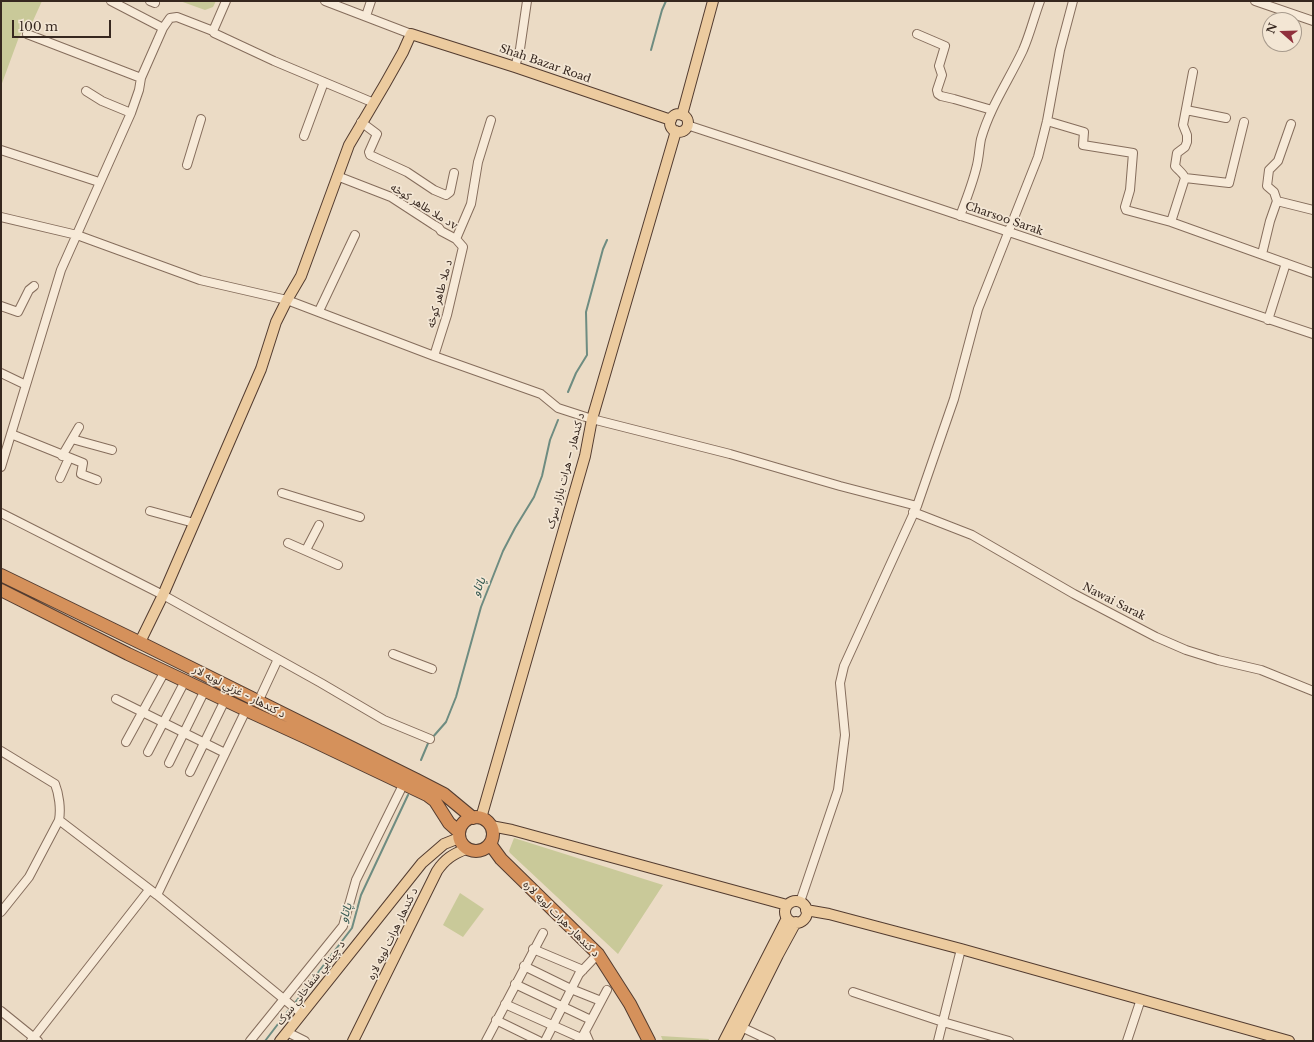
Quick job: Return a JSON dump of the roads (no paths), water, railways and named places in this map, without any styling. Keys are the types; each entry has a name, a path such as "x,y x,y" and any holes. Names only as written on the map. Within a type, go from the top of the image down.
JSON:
{"highway":[{"name":"د کندهار - غزني لويه لار","path":"1,575 140,642 444,794 477,818"},
{"name":"د کندهار - غزني لويه لار","path":"1,590 128,654 403,785 415,789 435,801 449,823 459,835"},
{"path":"477,818 485,820 491,826 493,838 486,849 472,851 463,846 459,835 464,823 477,818"},
{"name":"د کندهار-هرات لويه لاره","path":"490,844 501,859 598,954 630,1004 649,1041"}],"main road":[{"path":"682,115 714,1"},
{"name":"Shah Bazar Road","path":"411,34 515,66 671,120"},
{"path":"140,642 163,595 261,369 276,322 300,276 349,145 361,122 374,103 411,34"},
{"path":"682,115 687,119 687,126 683,131 676,131 671,126 671,120 674,116 682,115"},
{"name":"د کندهار – هرات بازار سړک","path":"477,818 584,456 592,419 676,131"},
{"path":"491,826 512,830 788,905"},
{"name":"د چينايي شفاخانې سړک","path":"280,1041 300,1012 422,863 444,844 459,835"},
{"name":"د کندهار هرات لویه لاره","path":"353,1041 437,871 444,861 454,854 466,849"},
{"path":"792,920 785,911 788,905 793,901 803,906 829,914 961,949 1289,1041"},
{"path":"792,920 803,920 805,917 803,906"},
{"path":"724,1041 737,1025 778,955 792,920"},
{"path":"735,1041 737,1025"}],"street":[{"path":"111,1 163,28"},
{"path":"213,31 226,1"},
{"path":"325,1 411,34"},
{"path":"366,16 371,1"},
{"path":"515,66 520,49 527,1"},
{"path":"960,216 976,168 981,139 992,110 1002,92 1007,78 1016,65 1024,48 1040,1"},
{"path":"803,906 838,790 844,735 840,683 844,666 915,509 954,399 978,308 1038,156 1047,121 1071,1"},
{"path":"1255,1 1313,21"},
{"path":"1,465 61,270 131,113 139,90 141,78 163,28 170,18 177,17 213,31 214,33 374,103"},
{"path":"27,34 141,78"},
{"path":"917,34 945,46 939,66 942,75 937,90 938,94 992,110"},
{"path":"1193,72 1183,125 1187,136 1187,142 1185,148 1179,150 1175,166 1185,178 1229,183 1244,122"},
{"path":"304,136 324,82"},
{"path":"86,91 102,101 131,113"},
{"path":"1186,110 1226,118"},
{"path":"187,165 201,119"},
{"path":"456,239 471,204 478,162 491,120"},
{"path":"1047,121 1084,132 1083,145 1133,153 1130,190 1124,209 1171,222 1313,273"},
{"path":"361,122 377,134 369,152 370,155 407,172 434,190 446,195 450,192 454,173"},
{"path":"1262,254 1270,221 1277,201 1274,192 1267,186 1269,170 1278,161 1291,124"},
{"name":"Charsoo Sarak","path":"687,126 1313,334"},
{"path":"1,150 99,182"},
{"name":"د ملا طاهر کوڅهv","path":"337,176 391,197 434,225 441,232 456,239"},
{"path":"1171,222 1185,178"},
{"path":"1277,201 1313,210"},
{"name":"Nawai Sarak","path":"1,217 77,236 200,280 287,300 434,356 541,394 558,408 592,419 730,454 915,509 972,535 1074,594 1186,650 1218,660 1261,670 1313,691"},
{"path":"318,311 355,235"},
{"name":"د ملا طاهر کوڅه","path":"434,356 447,315 463,247 456,239"},
{"path":"1268,320 1286,263"},
{"path":"2,308 18,312 29,290 34,286"},
{"path":"1,373 26,385"},
{"path":"60,478 72,439 79,427"},
{"path":"11,434 83,463 81,474 97,480"},
{"path":"72,439 112,450"},
{"path":"282,493 360,517"},
{"path":"150,511 194,523"},
{"path":"1,513 163,595 384,720 430,739"},
{"path":"306,550 319,525"},
{"path":"288,543 338,565"},
{"path":"393,654 432,669"},
{"path":"258,702 278,659"},
{"path":"126,742 165,671"},
{"path":"148,752 185,681"},
{"path":"169,763 204,690"},
{"path":"116,699 225,753"},
{"path":"190,772 225,700"},
{"path":"157,895 246,710"},
{"path":"1,751 55,784 58,791 60,815 29,877 1,912"},
{"path":"250,1041 286,1001 343,926 356,880 403,785"},
{"path":"58,820 157,895 300,1012"},
{"path":"1,1011 34,1040 149,890"},
{"path":"487,1041 496,1020 524,966 543,933"},
{"path":"533,949 583,970"},
{"path":"938,1041 961,949"},
{"path":"545,1041 579,974 598,954"},
{"path":"524,966 601,1002"},
{"path":"515,984 591,1020"},
{"path":"582,1037 607,990"},
{"path":"852,992 943,1022 1009,1041"},
{"path":"1127,1041 1140,999"},
{"path":"505,1004 589,1041"},
{"path":"496,1020 539,1041"},
{"path":"737,1025 771,1041"},
{"path":"287,1032 305,1041"}],"waterway":[{"path":"651,50 666,1"},
{"path":"568,392 576,373 587,355 586,312 603,249 607,240"},
{"name":"پاتاو","path":"432,738 446,722 456,697 481,607 503,551 534,497 542,476 550,440 558,420"},
{"name":"پاتاو","path":"421,760 429,741"},
{"name":"پاتاو","path":"294,1004 352,928 361,895 408,795"},
{"name":"پاتاو","path":"265,1041 291,1007"}]}
